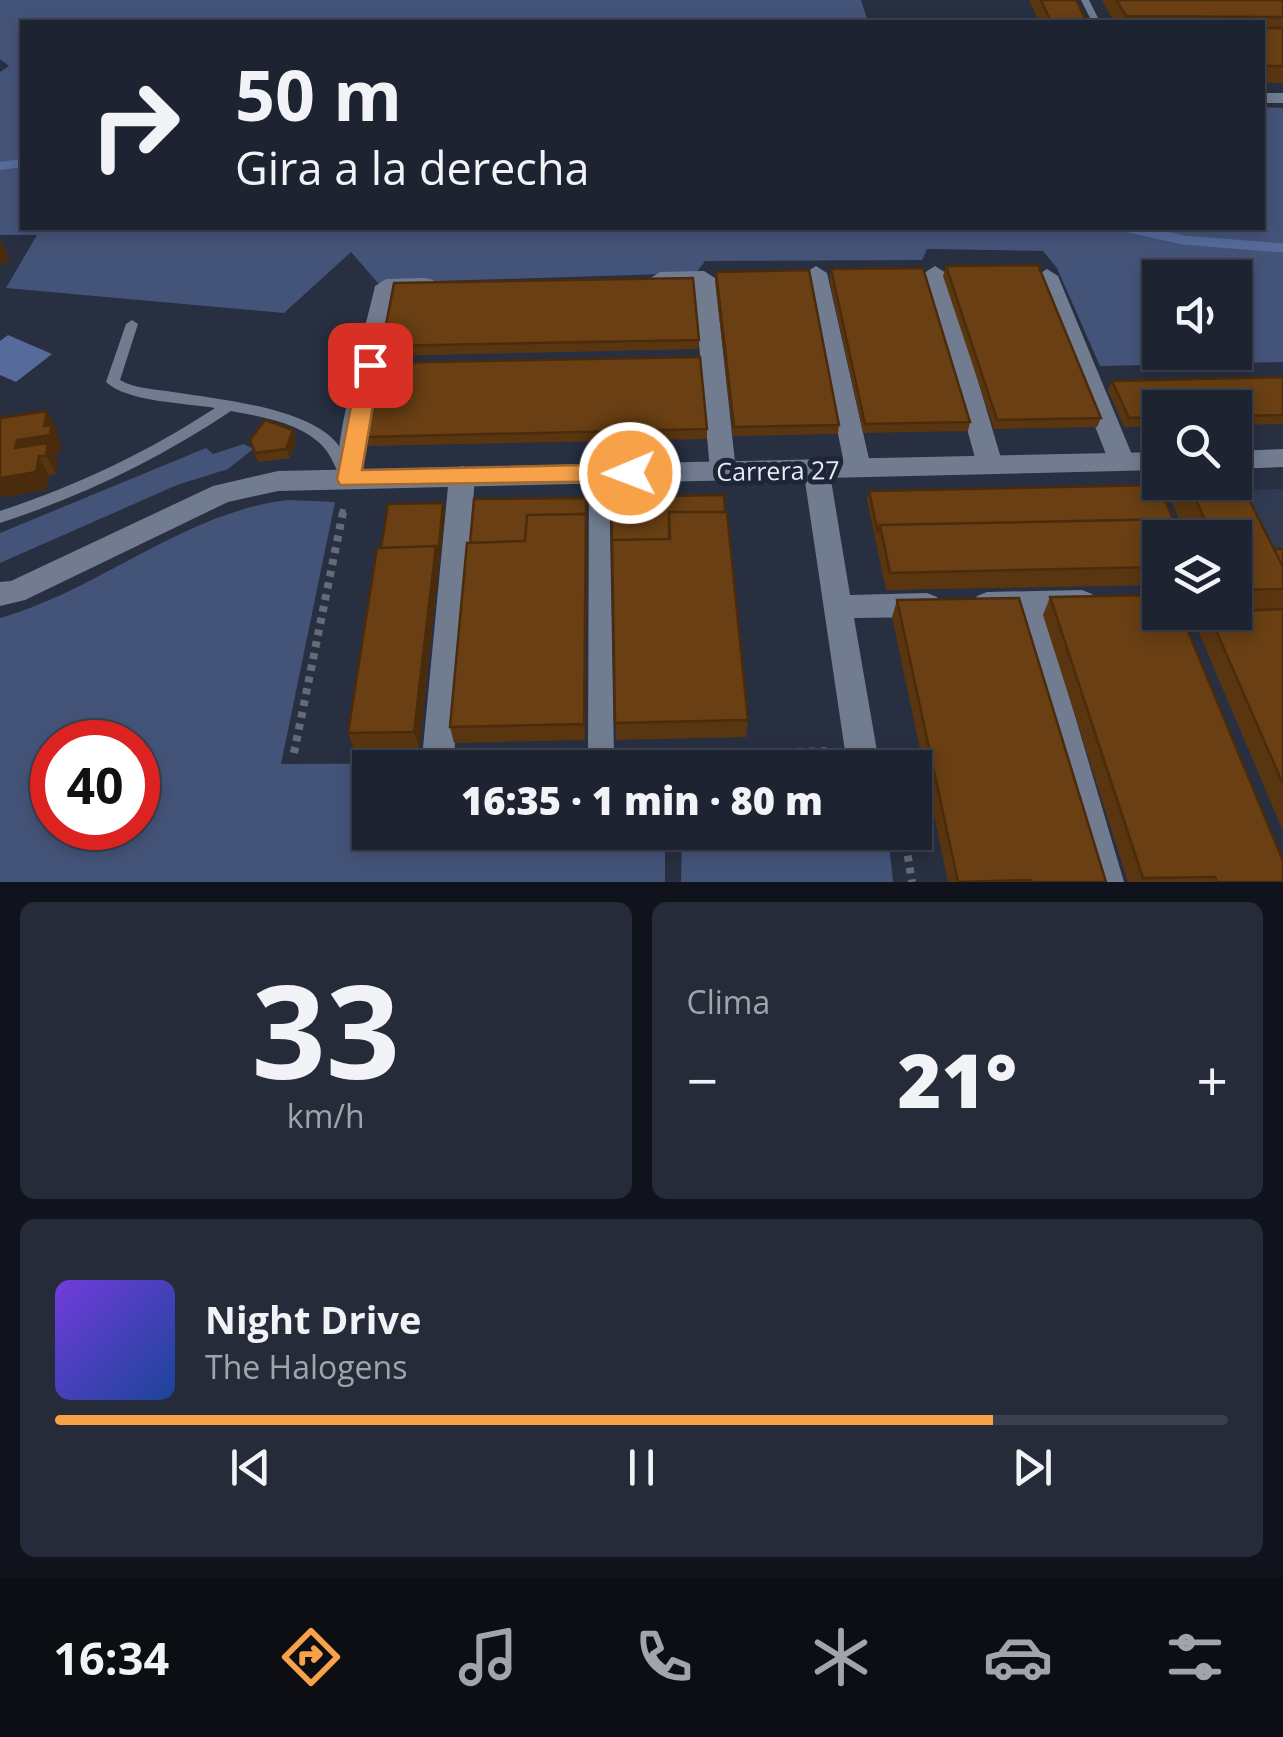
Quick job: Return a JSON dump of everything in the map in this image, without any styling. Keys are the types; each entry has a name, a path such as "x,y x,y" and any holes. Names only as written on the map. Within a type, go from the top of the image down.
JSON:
{"street":[{"path":"935,273 990,465"},
{"path":"816,274 858,468"},
{"path":"1047,276 1122,462"},
{"path":"645,280 704,278 701,359 723,471"},
{"path":"349,479 379,365 386,286 446,285"},
{"path":"1252,459 1283,458"},
{"name":"Carrera 27","path":"0,594 15,592 222,493 278,481 1142,461"},
{"path":"816,468 861,750"},
{"path":"599,474 601,750"},
{"path":"439,750 462,476"},
{"path":"837,607 1103,601"},
{"path":"1027,603 1106,882"}],"lane":[{"path":"132,324 113,382 139,392 228,406 294,423 327,441 349,479"},
{"path":"0,517 117,472 166,448 228,406"}],"path":[{"path":"294,752 349,479"},
{"path":"907,850 912,882"}],"shaded area":[{"path":"0,0 861,0 867,20 20,20 20,230 1265,230 1265,107 1283,108 1283,362 1252,363 1252,260 1142,260 1142,365 1100,366 1057,268 1043,251 927,249 922,260 705,261 696,273 378,283 351,252 284,313 6,288 37,235 0,235 0,72 9,66 0,59"},
{"path":"8,335 52,354 16,382 0,375 0,341"},
{"path":"244,444 253,449 228,469 177,485 0,563 0,533 206,448 213,454"},
{"path":"1283,489 1283,614 1252,613 1252,520 1180,520 1171,500 1252,500 1252,490"},
{"path":"288,500 335,502 281,764 352,764 352,850 665,850 665,882 0,882 0,618 73,589 213,520 250,507"},
{"path":"682,850 890,850 893,882 681,882"}],"building":[{"path":"1041,0 1076,0 1086,20 1050,20"},
{"path":"1116,0 1283,0 1283,17 1126,16"},
{"path":"1265,28 1283,28 1283,66 1265,66"},
{"path":"1038,265 1101,418 997,420 946,266"},
{"path":"923,268 970,422 865,424 831,269"},
{"path":"809,270 839,425 734,427 716,272"},
{"path":"693,278 699,340 382,346 394,283"},
{"path":"700,357 707,429 366,437 379,363"},
{"path":"1283,377 1283,415 1252,416 1252,390 1142,390 1142,418 1129,418 1112,381"},
{"path":"47,411 44,426 51,425 50,435 17,440 15,448 48,443 46,456 39,456 36,472 0,478 0,418"},
{"path":"265,420 293,430 286,449 255,453 250,440"},
{"path":"1142,485 1142,500 1165,500 1173,519 880,525 878,533 869,491"},
{"path":"724,495 725,512 669,512 669,539 612,540 612,497"},
{"path":"586,498 586,514 527,515 525,541 470,543 474,499"},
{"path":"1196,500 1249,500 1283,567 1283,589 1252,590 1252,520 1205,520"},
{"path":"443,503 438,555 436,546 381,548 388,504"},
{"path":"669,512 727,512 748,720 615,723 612,540 670,539"},
{"path":"586,514 584,724 450,727 467,543 525,541 527,515"},
{"path":"1182,519 1182,520 1142,520 1142,567 890,573 880,525"},
{"path":"436,546 414,732 348,733 377,548"},
{"path":"1274,549 1283,549 1283,567"},
{"path":"1142,595 1142,630 1187,630 1283,861 1283,882 1217,882 1215,877 1143,878 1050,597"},
{"path":"1019,598 1106,882 958,882 897,600"},
{"path":"1283,609 1283,784 1216,630 1252,630 1252,610"}],"waterway":[{"path":"0,166 20,163"},
{"path":"1138,230 1184,240 1283,248"}],"route":[{"path":"370,365 349,479 630,473"}]}
